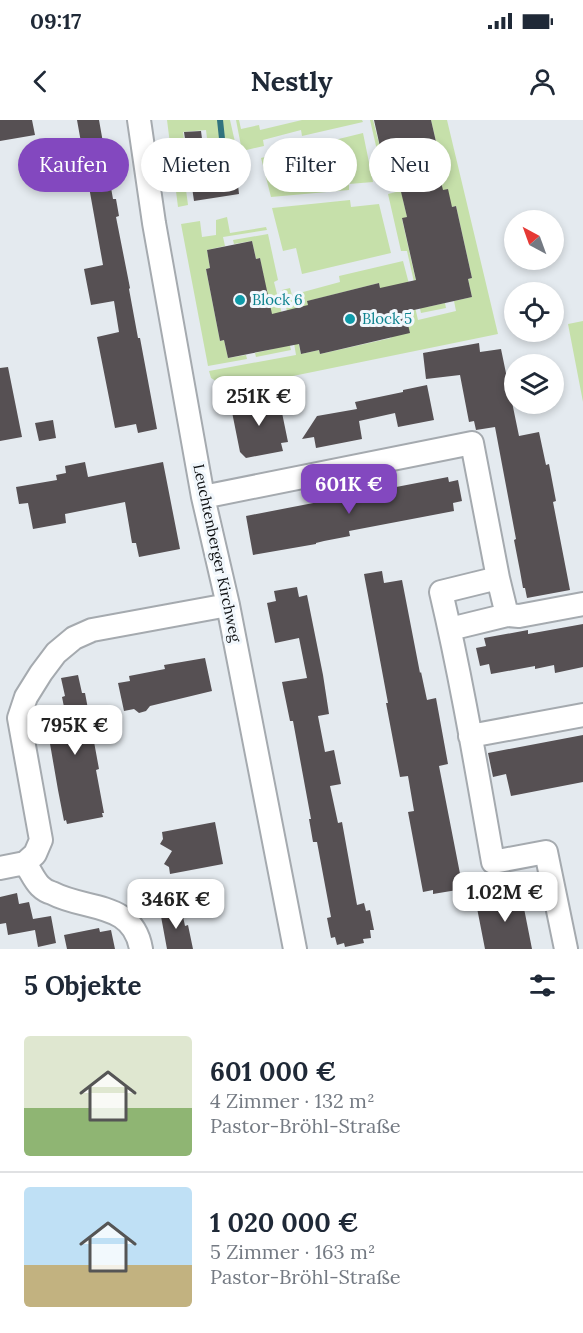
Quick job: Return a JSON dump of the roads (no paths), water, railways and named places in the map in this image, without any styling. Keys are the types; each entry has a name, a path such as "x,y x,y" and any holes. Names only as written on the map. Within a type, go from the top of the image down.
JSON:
{"street":[{"name":"Leuchtenberger Kirchweg","path":"139,120 154,223 204,497 228,605 295,949"},
{"path":"204,497 472,443 507,615"},
{"path":"498,578 441,592 450,629 493,862 546,852 566,949"},
{"path":"450,629 507,615 519,616 583,604"},
{"path":"0,868 25,863 35,855 41,840 20,718 26,696 56,653 74,638 92,630 228,605"},
{"path":"470,736 583,715"},
{"path":"25,863 40,887 66,900 114,912 123,918 134,929 141,949"}],"waterway":[{"path":"220,120 222,138"}],"place":[{"name":"Block 6","path":"240,300"},
{"name":"Block 5","path":"350,319"}]}
